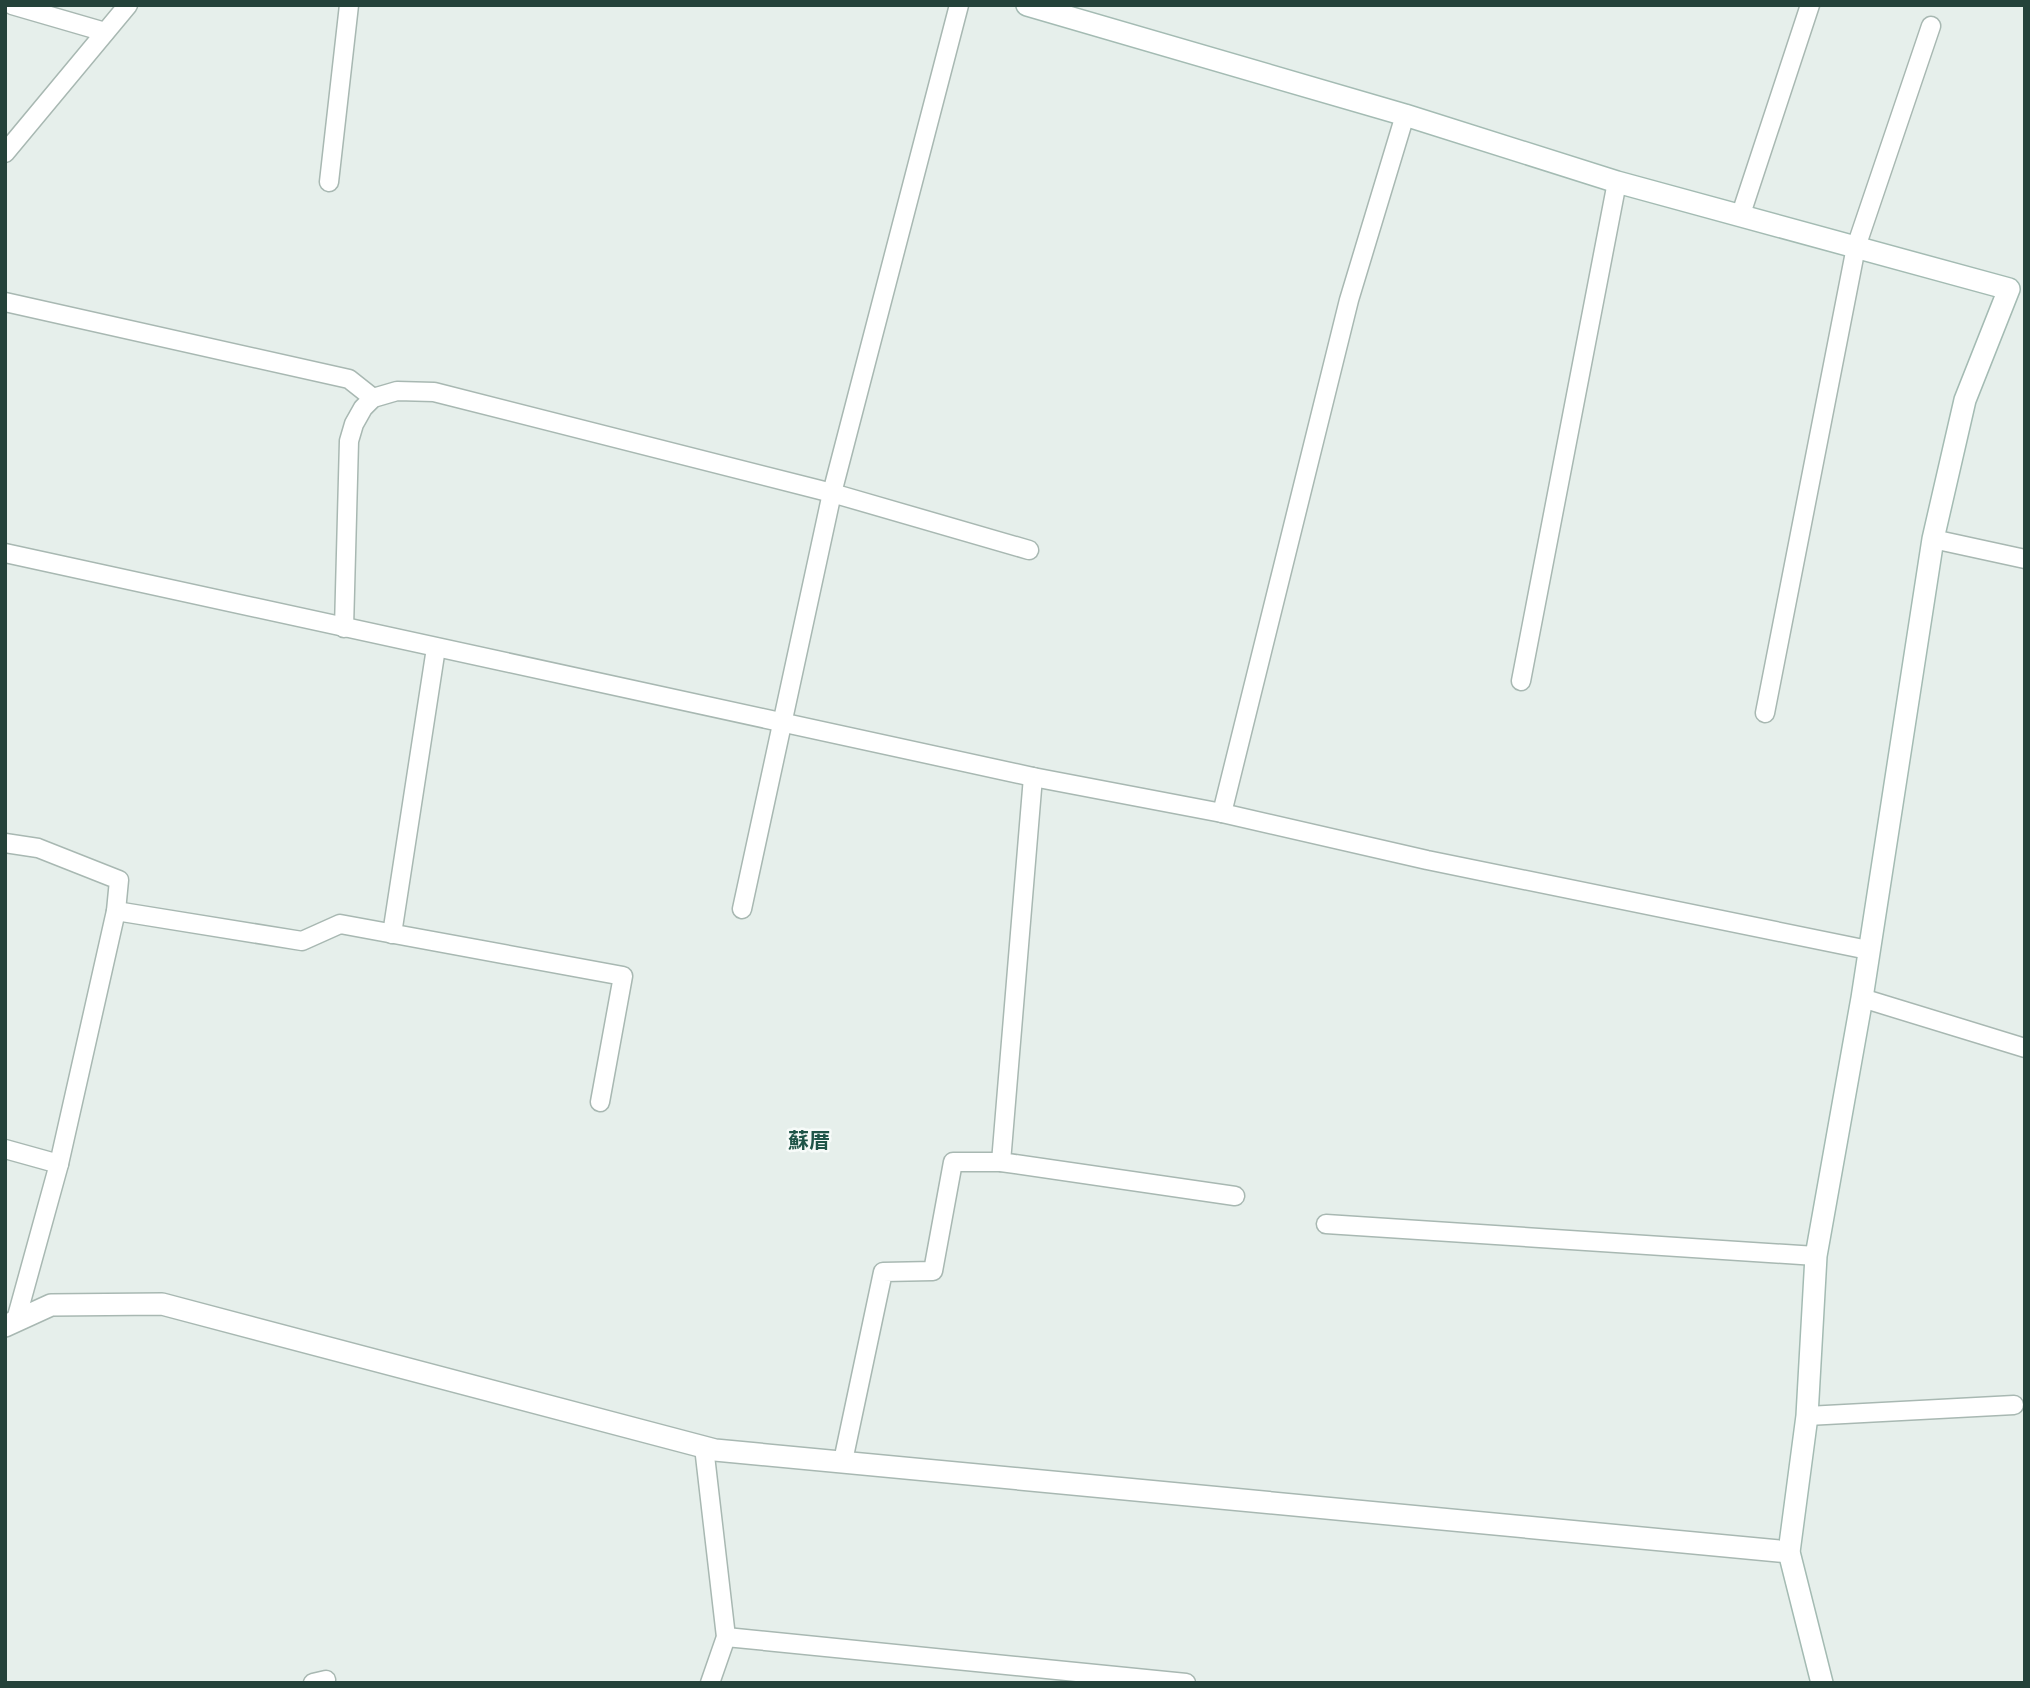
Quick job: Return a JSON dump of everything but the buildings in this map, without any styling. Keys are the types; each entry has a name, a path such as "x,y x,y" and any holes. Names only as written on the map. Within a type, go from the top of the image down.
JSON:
{"street":[{"path":"1027,5 1405,115 1617,182 2017,291 1965,400 1933,539 1862,998 1816,1255 1807,1416 1789,1552 1822,1683"},
{"path":"10,1323 51,1305 162,1304 704,1447 1789,1552"}],"lane":[{"path":"12,5 105,32"},
{"path":"5,153 128,5"},
{"path":"329,183 349,5"},
{"path":"741,909 832,493 959,5"},
{"path":"1741,214 1810,5"},
{"path":"1765,713 1856,247 1931,26"},
{"path":"1222,813 1349,299 1405,115"},
{"path":"1521,681 1617,182"},
{"path":"5,302 349,379 373,398"},
{"path":"344,628 349,441 363,408 373,398 397,391 434,392 832,493 1029,551"},
{"path":"1933,539 2025,559"},
{"path":"5,553 1033,777 1222,813 1427,860 1868,950"},
{"path":"392,934 436,648"},
{"path":"1001,1162 1033,777"},
{"path":"5,844 38,848 119,880 116,911 59,1164 10,1323"},
{"path":"116,911 302,941 340,924 623,976 600,1102"},
{"path":"1862,998 2025,1048"},
{"path":"5,1149 59,1164"},
{"path":"843,1461 883,1272 933,1271 953,1162 1001,1162 1235,1196"},
{"path":"1326,1224 1816,1255"},
{"path":"1807,1416 2014,1405"},
{"path":"704,1447 726,1637 710,1683"},
{"path":"726,1637 1186,1683"}],"district":[{"name":"蘇厝","path":"809,1141"}]}
